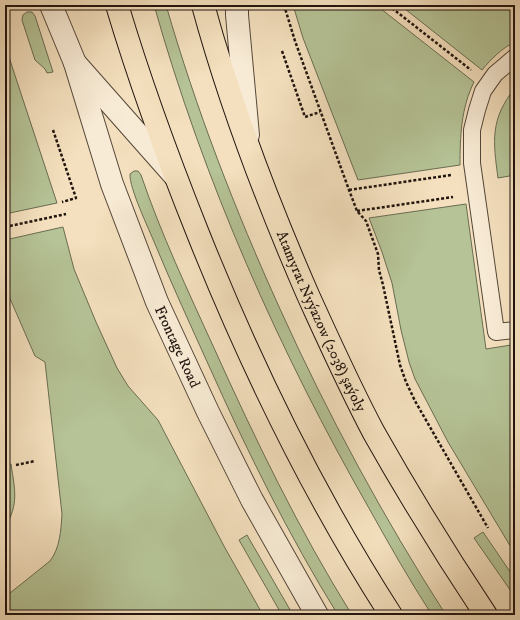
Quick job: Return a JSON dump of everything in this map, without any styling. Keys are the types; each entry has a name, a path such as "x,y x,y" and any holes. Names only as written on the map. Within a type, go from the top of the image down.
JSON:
{"main road":[{"path":"117,5 140,79 174,175 219,286 264,388 308,472 368,579 391,615"},
{"name":"Atamyrat Nyýazow (2038) şaýoly","path":"203,5 217,55 250,152 302,280 334,353 371,425 437,541 486,615"}],"street":[{"name":"Frontage Road","path":"51,5 74,63 112,184 157,302 208,412 252,500 317,615"},
{"path":"237,5 250,152"},
{"path":"74,63 174,175"}],"lane":[{"path":"515,57 495,74 488,84 477,110 472,130 474,172 496,332 515,330"}],"path":[{"path":"284,5 295,41 349,190 357,211 366,221 378,254 379,270 384,285 392,332 406,382 422,414 488,528"},
{"path":"388,5 488,84"},
{"path":"282,51 305,117 320,112"},
{"path":"53,130 76,198 62,202"},
{"path":"349,190 474,172"},
{"path":"357,211 477,194"},
{"path":"5,227 66,214"},
{"path":"16,465 35,461"}],"green space":[{"path":"154,5 166,5 190,82 217,159 263,272 298,349 337,427 378,503 446,615 432,615 408,576 337,450 275,327 220,201 174,71"},
{"path":"293,5 376,5 474,82 466,102 462,123 460,165 358,180 303,38"},
{"path":"400,5 515,5 515,42 497,54 482,70"},
{"path":"27,12 32,12 35,16 53,72 47,73 45,69 35,60 22,20 23,15"},
{"path":"5,45 57,203 5,214"},
{"path":"515,88 515,175 498,178 495,153 495,131 497,120 507,99"},
{"path":"134,171 138,171 141,175 175,262 278,484 352,615 338,615 320,585 286,524 223,398 140,209 133,189 130,174"},
{"path":"466,204 486,349 511,345 512,354 515,354 515,554 448,442 415,379 401,330 392,283 369,218"},
{"path":"63,227 74,269 117,368 128,386 158,420 225,548 263,615 5,615 5,597 50,561 53,556 59,539 62,514 45,362 35,356 5,287 5,240"},
{"path":"11,464 15,497 12,511 5,528 5,465"},
{"path":"483,532 515,579 515,597 474,538"},
{"path":"247,535 293,615 282,615 239,540"}]}
